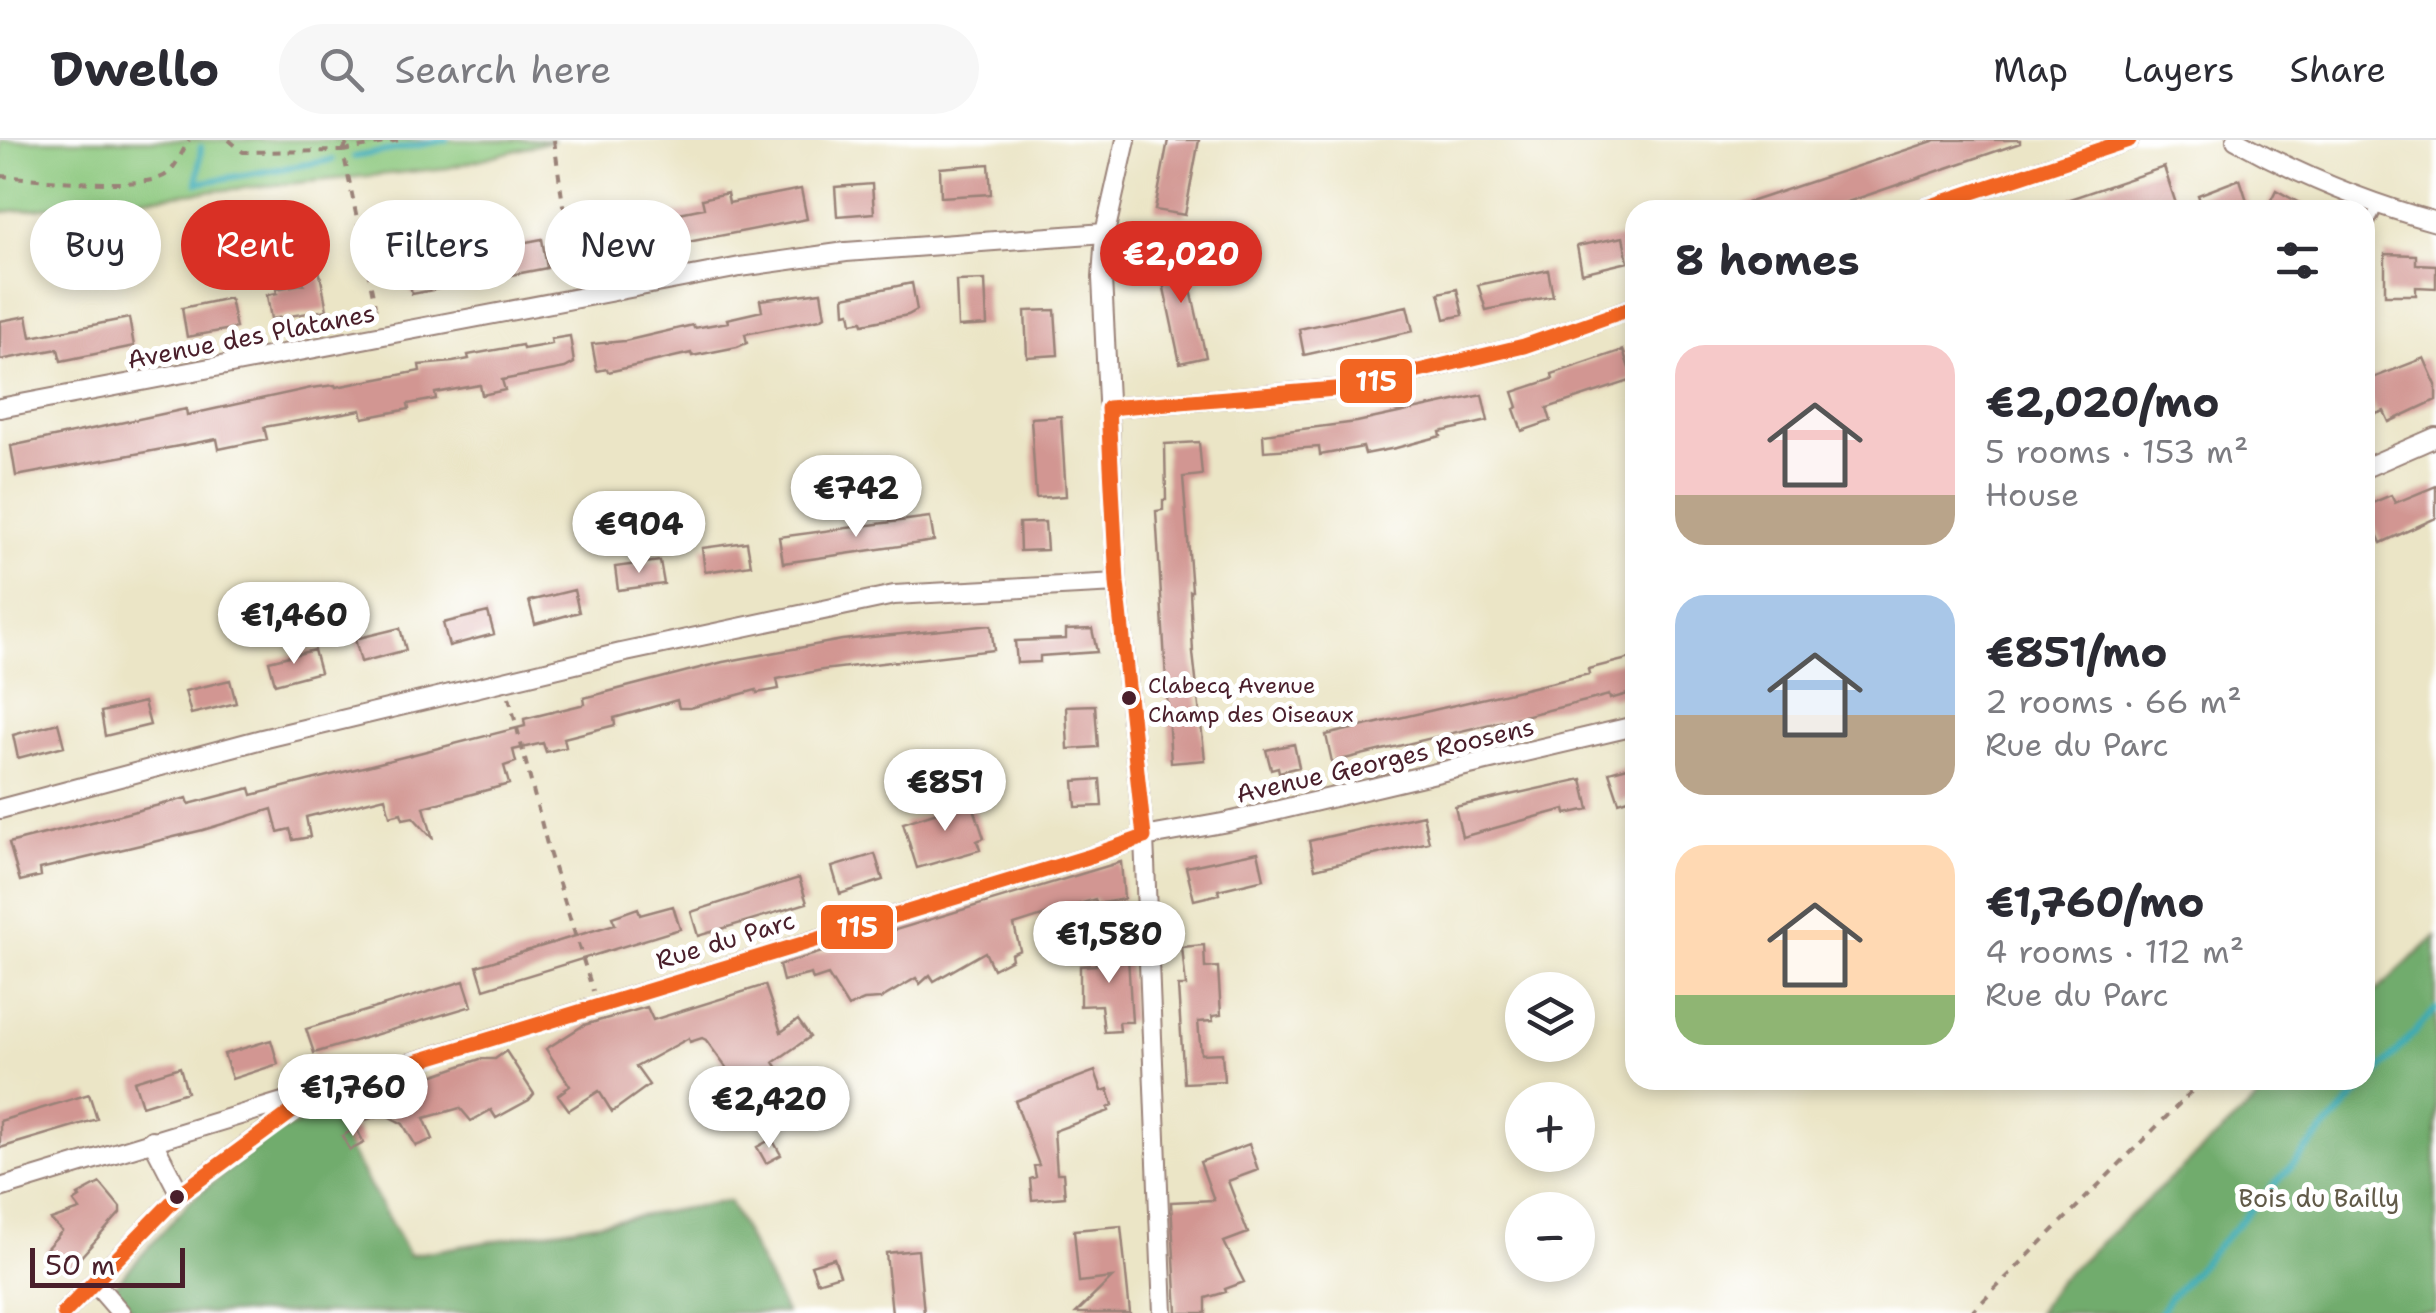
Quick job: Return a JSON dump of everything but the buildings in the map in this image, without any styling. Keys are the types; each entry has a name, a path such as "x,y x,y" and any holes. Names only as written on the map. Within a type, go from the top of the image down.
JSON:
{"street":[{"path":"1126,140 1104,233 1102,278 1117,582 1144,837 1163,1313"},
{"path":"1950,200 2129,140"},
{"path":"2236,140 2286,166 2368,200"},
{"path":"2375,203 2436,222"},
{"name":"Avenue des Platanes","path":"0,408 740,267 846,252 1104,233"},
{"path":"1108,408 1347,388 1524,346 1625,311"},
{"path":"2375,464 2436,437"},
{"path":"0,808 504,681 894,595 1117,582"},
{"name":"Avenue Georges Roosens","path":"1144,837 1285,810 1625,728"},
{"name":"Rue du Parc","path":"0,1188 1144,837"},
{"name":"Rue du Parc","path":"64,1313 180,1194 320,1091"},
{"path":"152,1140 180,1194"},
{"path":"95,1282 122,1313"}],"lane":[{"path":"2375,210 2378,204"}],"path":[{"path":"0,176 141,184 164,177 188,140"},
{"path":"229,140 244,152 343,151 399,140"},
{"path":"349,140 343,151 381,337"},
{"path":"554,140 563,205 598,276 602,295"},
{"path":"504,681 549,852 597,1004"},
{"path":"1971,1313 2193,1090"}],"green space":[{"path":"0,140 555,140 448,168 122,200 30,200 30,209 0,212"},
{"name":"Bois du Bailly","path":"2436,936 2436,1313 2037,1313 2058,1281 2268,1090 2375,1090 2375,992"},
{"path":"328,1111 409,1255 729,1201 786,1313 135,1313 113,1287 191,1200 273,1135"}],"waterway":[{"path":"354,157 446,140"},
{"path":"201,147 197,183 332,160"},
{"path":"2375,1075 2436,1009"},
{"path":"2160,1313 2361,1090"}],"transit line":[{"name":"115","path":"1949,200 2129,140"},
{"name":"115","path":"1108,408 1347,388 1524,346 1625,311"},
{"name":"115","path":"1108,408 1117,583 1144,837"},
{"name":"115","path":"64,1313 180,1194 320,1091 1144,837"}],"place":[{"name":"Clabecq Avenue Champ des Oiseaux","path":"1129,698"}]}
